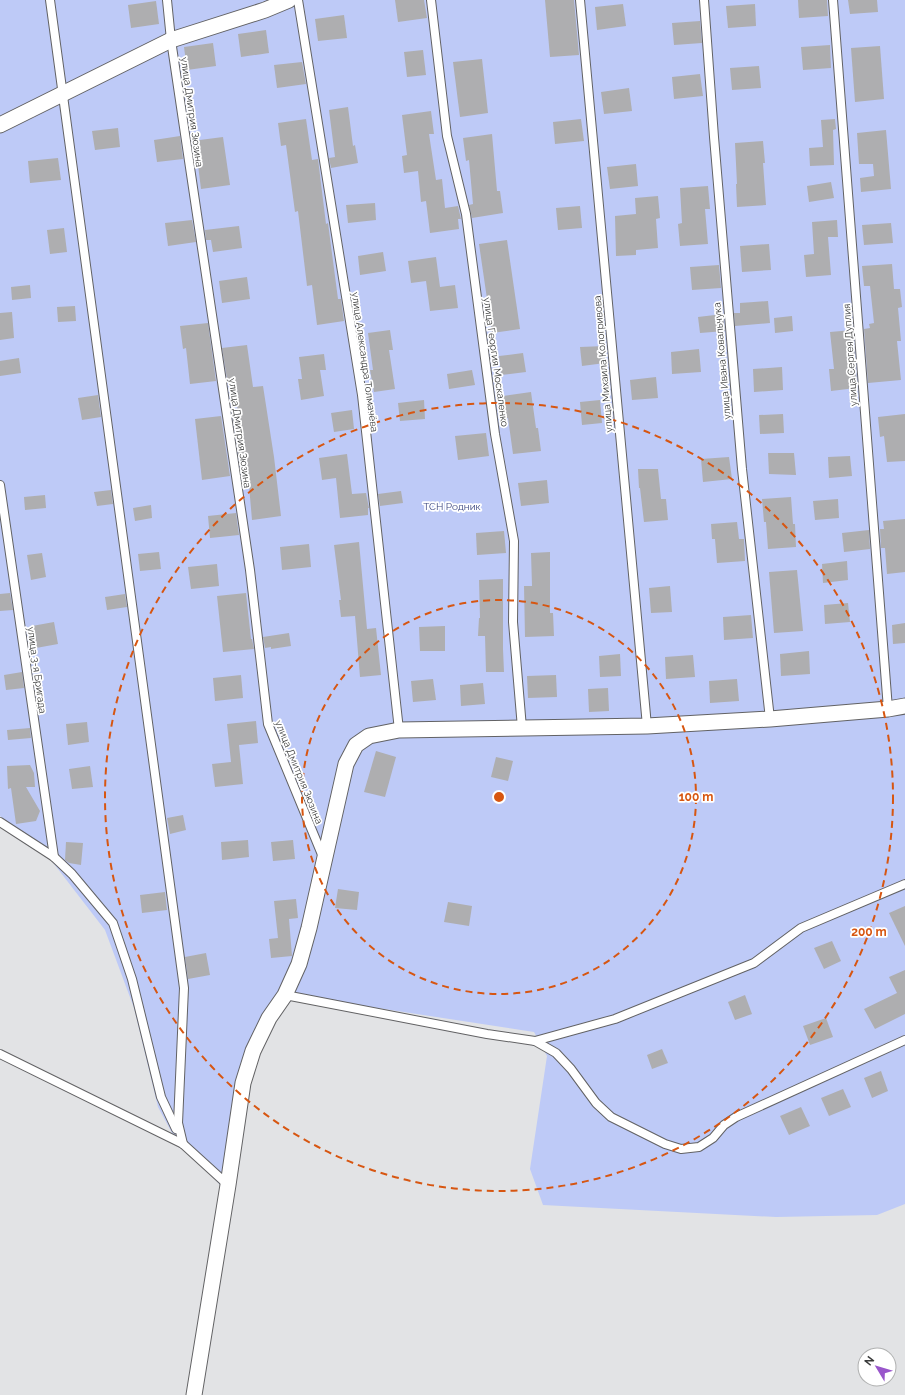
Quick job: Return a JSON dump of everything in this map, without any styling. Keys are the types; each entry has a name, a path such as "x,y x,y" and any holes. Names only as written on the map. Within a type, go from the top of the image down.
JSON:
{"street":[{"path":"0,125 171,40 265,10 289,0"},
{"path":"194,1395 243,1083 253,1051 269,1018 285,995 299,964 309,928 346,764 356,745 369,736 399,730 647,726 888,709 905,706"}],"lane":[{"path":"50,0 184,988 178,1123 183,1144"},
{"name":"улица Дмитрия Зюзина","path":"167,0 171,40 250,570 268,724 324,860"},
{"name":"улица Александра Толмачёва","path":"298,0 362,395 399,730"},
{"name":"улица Георгия Москаленко","path":"431,0 447,136 466,214 495,434 514,541 513,622 522,728"},
{"name":"улица Михаила Кологривова","path":"580,0 647,726"},
{"name":"улица Ивана Ковальчука","path":"704,0 742,469 770,718"},
{"name":"улица Сергея Дуплия","path":"833,0 888,709"},
{"name":"улица 3-я Бригада","path":"0,485 54,857"},
{"path":"0,822 54,857 72,874 113,924 132,979 161,1097 183,1144"},
{"path":"535,1041 615,1019 754,963 801,928 905,884"},
{"path":"285,995 479,1033 535,1041 556,1053 571,1069 596,1103 611,1117 665,1144 681,1149 698,1147 712,1138 724,1124 736,1117 905,1040"},
{"path":"0,1054 183,1144 228,1185"}],"green space":[{"name":"ТСН Родник","path":"0,0 905,0 905,1204 877,1215 776,1217 543,1205 530,1169 547,1056 534,1032 280,993 241,1072 222,1187 172,1133 158,1107 134,1008 105,930 51,860 0,816"}],"building":[{"path":"395,0 424,0 427,18 398,22"},
{"path":"545,0 574,0 579,55 550,57"},
{"path":"798,0 827,0 828,16 799,18"},
{"path":"848,0 877,0 878,12 850,14"},
{"path":"156,1 159,24 131,28 128,5"},
{"path":"623,4 626,26 597,30 595,7"},
{"path":"755,4 756,26 728,28 726,6"},
{"path":"344,15 347,38 318,41 315,19"},
{"path":"700,21 702,43 674,45 672,23"},
{"path":"266,30 269,53 241,57 238,34"},
{"path":"213,43 216,66 187,70 184,47"},
{"path":"830,45 831,68 803,70 801,47"},
{"path":"880,46 884,99 855,102 851,48"},
{"path":"423,50 426,75 407,77 404,52"},
{"path":"482,59 488,113 460,117 453,62"},
{"path":"302,62 306,84 277,88 274,65"},
{"path":"759,66 761,88 732,90 730,68"},
{"path":"700,74 703,96 674,99 672,77"},
{"path":"629,88 632,111 604,114 601,92"},
{"path":"348,107 353,146 355,145 358,163 331,168 329,158 335,157 329,110"},
{"path":"431,111 434,134 429,134 436,180 442,179 445,208 458,206 461,219 458,219 459,229 430,233 426,201 421,202 418,171 404,173 402,156 407,155 402,115"},
{"path":"306,119 312,160 318,159 326,224 328,223 338,299 341,299 344,321 317,325 312,285 307,286 298,211 295,212 286,145 281,146 278,123"},
{"path":"581,119 584,141 555,144 553,122"},
{"path":"835,119 836,129 833,130 834,165 810,166 809,148 823,147 821,120"},
{"path":"118,128 120,147 95,150 92,131"},
{"path":"886,130 891,189 861,192 860,178 874,176 873,164 859,164 857,133"},
{"path":"492,134 497,191 500,191 503,213 472,218 469,205 473,204 469,160 466,161 463,138"},
{"path":"180,136 183,159 157,162 154,140"},
{"path":"223,137 230,185 201,189 197,157 194,158 192,141"},
{"path":"763,141 766,205 737,207 735,143"},
{"path":"58,158 61,180 30,183 28,161"},
{"path":"636,164 638,186 610,189 607,167"},
{"path":"831,182 834,198 809,202 807,186"},
{"path":"708,186 710,209 705,209 708,244 680,246 678,224 682,223 680,188"},
{"path":"658,196 660,218 656,219 658,248 636,250 636,255 616,256 615,216 636,214 635,198"},
{"path":"375,203 376,220 348,223 346,205"},
{"path":"580,206 582,228 558,230 556,208"},
{"path":"192,220 196,242 168,246 165,223"},
{"path":"837,220 838,237 828,237 831,275 806,277 804,255 814,254 812,222"},
{"path":"891,223 893,243 864,245 862,225"},
{"path":"239,226 242,248 213,252 211,240 206,240 205,230"},
{"path":"64,228 67,252 50,254 47,230"},
{"path":"507,240 520,329 492,333 479,244"},
{"path":"769,244 771,270 742,272 740,246"},
{"path":"383,252 386,271 360,275 358,256"},
{"path":"436,257 440,287 455,285 458,308 430,311 426,281 411,283 408,261"},
{"path":"892,264 894,289 900,289 902,307 898,308 901,341 897,341 901,380 868,383 864,329 870,328 869,324 874,323 870,286 864,286 862,266"},
{"path":"719,265 721,288 692,290 690,267"},
{"path":"247,277 250,299 222,303 219,281"},
{"path":"30,285 31,298 12,300 11,287"},
{"path":"768,301 770,323 735,326 734,313 740,313 740,303"},
{"path":"75,306 76,321 58,322 57,307"},
{"path":"12,312 14,338 0,340 0,313"},
{"path":"723,314 725,331 700,333 698,317"},
{"path":"792,316 793,331 775,333 774,318"},
{"path":"208,323 216,381 190,384 186,348 183,349 180,326"},
{"path":"390,330 393,350 389,350 395,389 374,392 370,370 373,370 368,333"},
{"path":"853,330 857,384 856,388 831,391 829,369 834,369 830,332"},
{"path":"247,345 253,387 263,386 281,516 252,520 248,474 241,474 232,414 238,413 233,379 227,379 222,348"},
{"path":"605,346 605,363 582,366 580,347"},
{"path":"699,349 701,372 672,374 671,352"},
{"path":"523,353 526,372 501,375 499,356"},
{"path":"324,354 326,370 320,370 324,396 301,400 298,379 302,379 299,357"},
{"path":"19,358 21,373 0,376 0,361"},
{"path":"782,367 783,390 754,392 753,369"},
{"path":"472,370 475,385 449,389 447,374"},
{"path":"656,377 658,398 632,400 630,380"},
{"path":"531,392 541,451 513,454 503,396"},
{"path":"98,395 101,417 82,420 78,398"},
{"path":"424,400 425,419 400,421 398,403"},
{"path":"600,400 602,423 582,425 580,402"},
{"path":"352,410 354,429 334,432 331,413"},
{"path":"783,414 784,433 760,434 759,415"},
{"path":"905,414 905,461 887,462 884,436 880,437 878,417"},
{"path":"221,416 230,476 202,480 195,419"},
{"path":"486,433 489,456 458,460 455,436"},
{"path":"768,453 794,453 796,475 769,474"},
{"path":"347,454 352,494 366,493 369,508 368,515 340,518 336,478 322,480 319,458"},
{"path":"850,456 852,476 829,478 828,457"},
{"path":"729,457 732,479 703,482 701,459"},
{"path":"638,469 658,469 661,499 666,499 668,520 644,522"},
{"path":"547,480 549,503 521,506 518,483"},
{"path":"111,490 113,504 97,506 94,492"},
{"path":"401,491 403,503 380,506 378,494"},
{"path":"45,495 46,508 25,510 24,497"},
{"path":"791,497 793,524 795,524 796,547 768,549 766,522 764,522 762,499"},
{"path":"838,499 839,518 815,520 813,501"},
{"path":"151,505 152,518 135,521 133,508"},
{"path":"236,513 239,535 210,538 208,516"},
{"path":"905,519 905,572 887,574 885,548 881,548 880,529 884,529 883,521"},
{"path":"737,522 739,539 744,539 745,561 717,563 715,539 712,539 711,524"},
{"path":"869,530 870,549 844,552 842,533"},
{"path":"504,531 506,553 477,555 476,533"},
{"path":"359,542 367,629 376,628 381,675 360,677 355,616 341,617 339,600 341,600 334,545"},
{"path":"309,544 311,567 282,570 280,547"},
{"path":"159,552 161,569 140,571 138,554"},
{"path":"550,552 550,613 553,613 554,636 525,637 524,586 532,586 531,553"},
{"path":"42,553 46,577 31,580 27,555"},
{"path":"847,561 848,580 823,583 822,564"},
{"path":"217,564 219,586 191,589 188,567"},
{"path":"797,570 803,631 774,633 769,572"},
{"path":"503,579 504,672 486,672 485,636 478,636 480,618 479,580"},
{"path":"670,586 672,612 651,613 649,588"},
{"path":"10,593 13,610 0,611 0,594"},
{"path":"246,593 251,639 254,649 223,652 217,596"},
{"path":"125,594 127,607 107,610 105,597"},
{"path":"848,603 850,622 825,624 824,605"},
{"path":"751,615 753,638 724,640 723,617"},
{"path":"54,622 58,644 36,648 32,626"},
{"path":"905,623 905,643 893,644 892,625"},
{"path":"445,626 445,651 420,651 419,627"},
{"path":"289,633 291,646 271,649 271,647 265,648 263,637"},
{"path":"809,651 810,674 781,676 780,654"},
{"path":"620,654 621,676 600,677 599,656"},
{"path":"693,655 695,677 666,679 665,657"},
{"path":"22,672 24,688 6,690 4,675"},
{"path":"241,675 243,698 215,701 213,678"},
{"path":"556,675 557,697 528,698 527,676"},
{"path":"433,679 436,700 413,702 411,681"},
{"path":"737,679 739,701 710,703 709,681"},
{"path":"483,683 485,704 461,706 460,685"},
{"path":"608,688 609,711 589,712 588,689"},
{"path":"256,721 258,743 239,745 243,784 215,787 212,764 231,762 227,724"},
{"path":"87,722 89,742 68,745 66,724"},
{"path":"30,728 31,738 8,740 7,730"},
{"path":"376,751 396,757 385,797 364,792"},
{"path":"496,757 513,761 508,781 491,777"},
{"path":"30,765 34,773 35,787 26,787 40,811 36,821 16,824 11,788 8,789 7,766"},
{"path":"90,766 93,787 72,789 69,769"},
{"path":"183,815 186,830 170,834 167,818"},
{"path":"248,840 249,857 222,860 221,842"},
{"path":"293,840 295,859 273,861 271,842"},
{"path":"66,842 83,843 81,865 69,863 65,860"},
{"path":"338,889 359,892 357,910 335,908"},
{"path":"165,892 167,910 142,913 140,895"},
{"path":"296,899 298,918 289,919 292,956 271,958 269,939 278,938 274,901"},
{"path":"448,902 472,906 469,926 444,922"},
{"path":"905,906 905,946 889,913"},
{"path":"832,941 841,961 824,969 814,948"},
{"path":"206,953 210,975 188,979 185,957"},
{"path":"905,970 905,1014 875,1029 864,1009 897,993 889,977"},
{"path":"745,995 752,1014 735,1020 728,1002"},
{"path":"826,1018 833,1037 810,1045 803,1026"},
{"path":"662,1049 668,1063 652,1069 647,1055"},
{"path":"881,1071 888,1091 872,1098 864,1078"},
{"path":"843,1089 851,1107 829,1116 821,1098"},
{"path":"801,1107 810,1126 789,1135 780,1116"}]}
